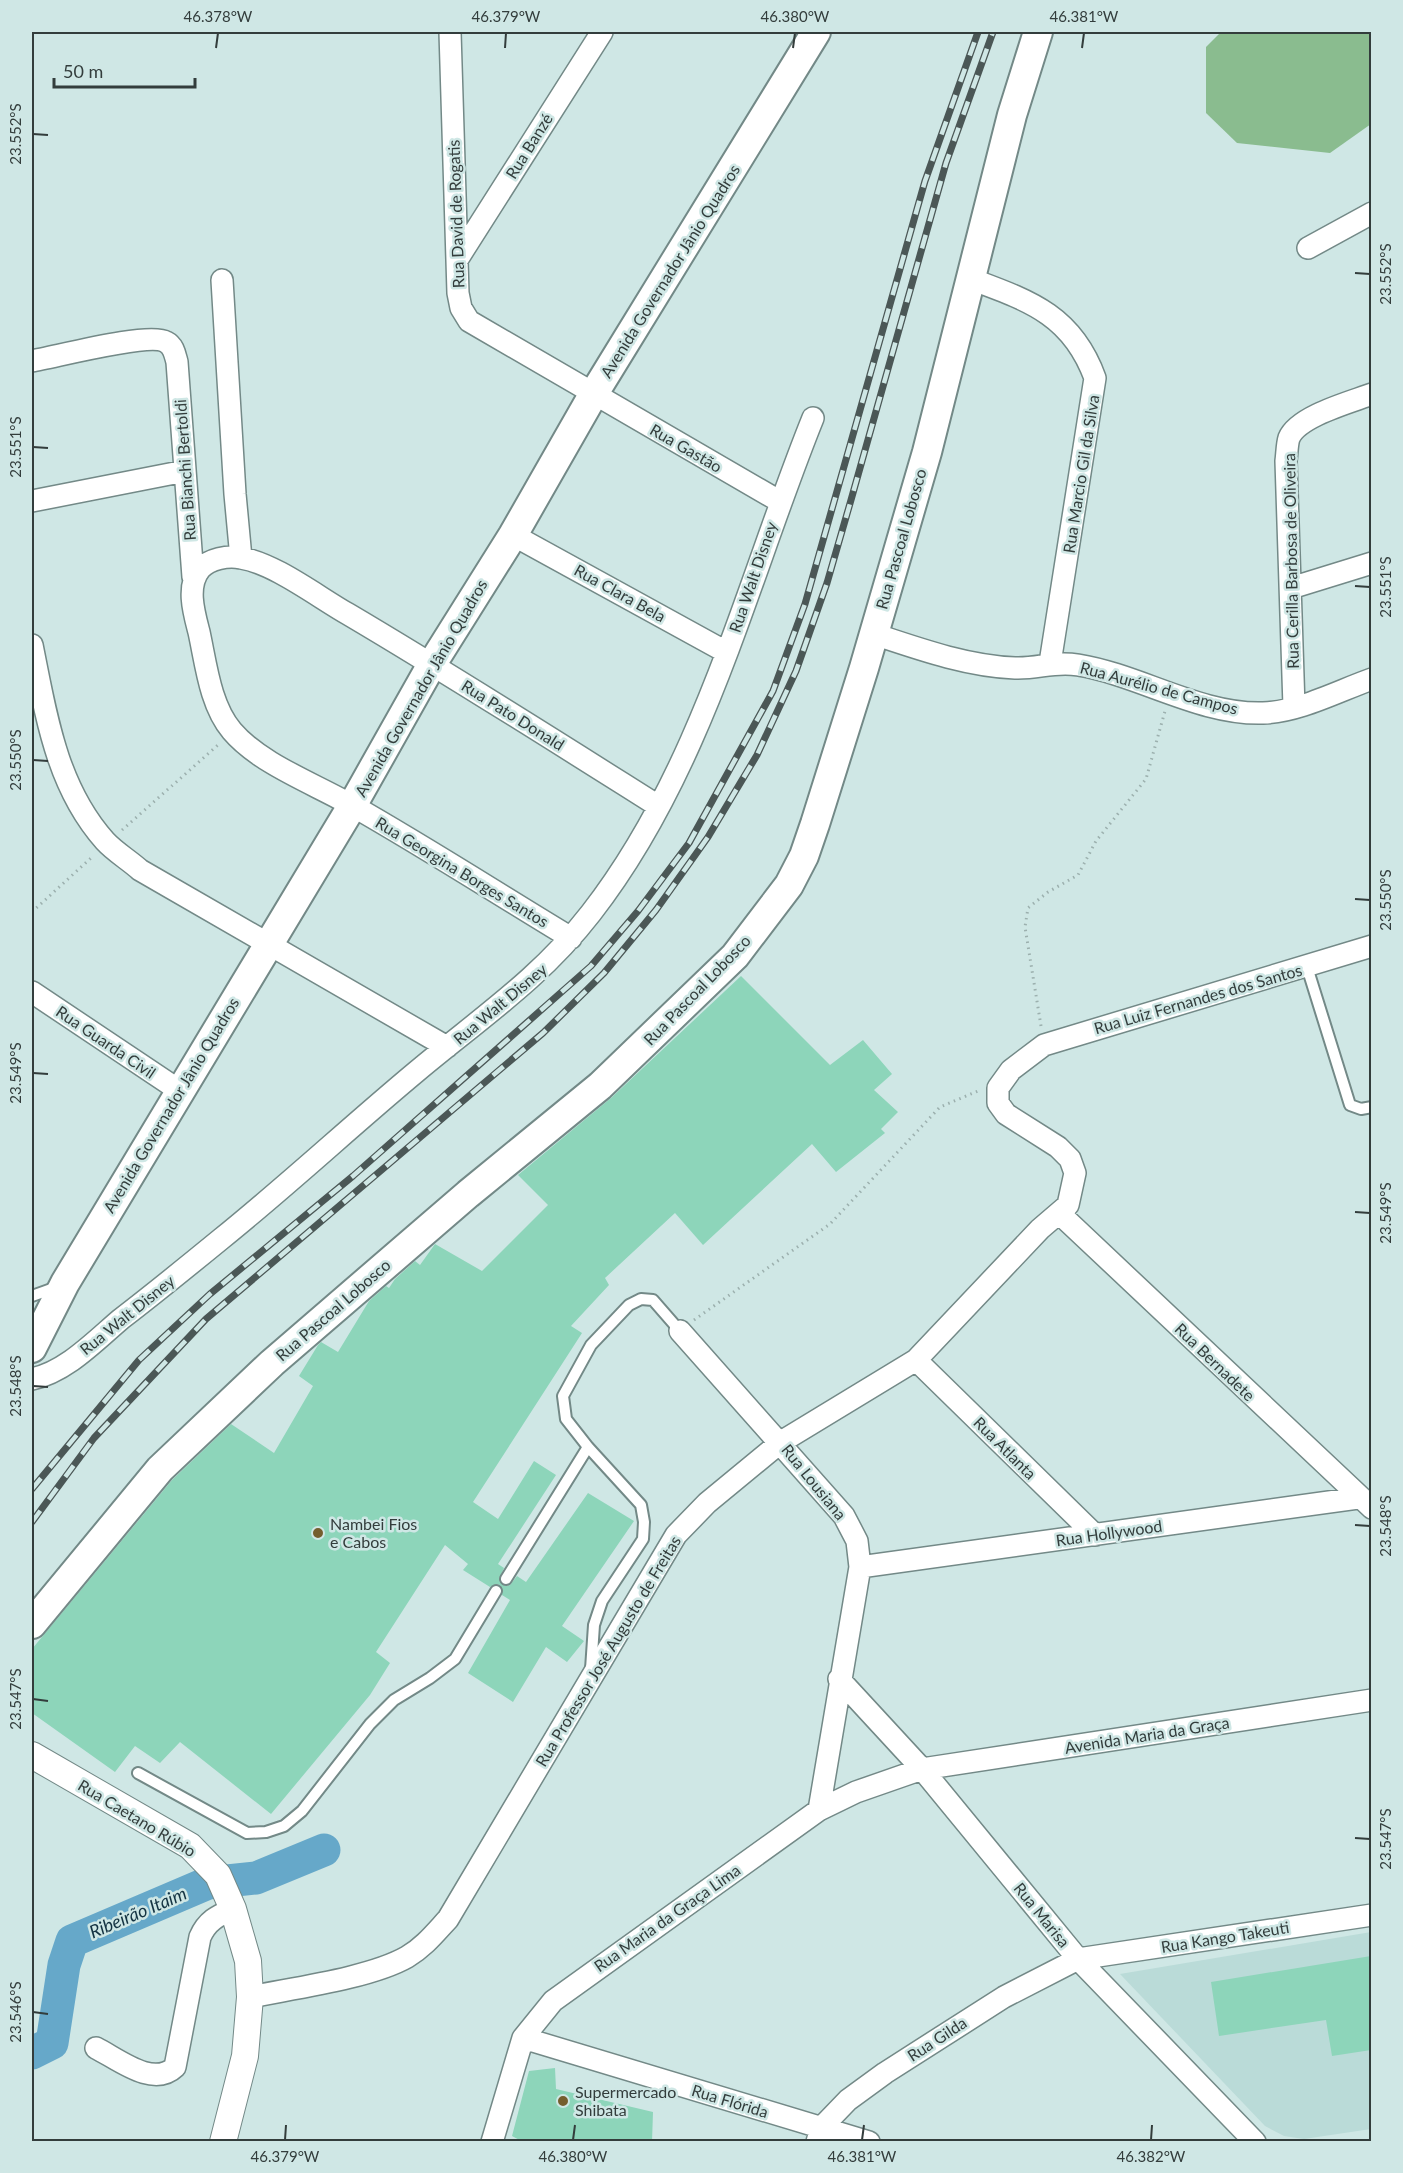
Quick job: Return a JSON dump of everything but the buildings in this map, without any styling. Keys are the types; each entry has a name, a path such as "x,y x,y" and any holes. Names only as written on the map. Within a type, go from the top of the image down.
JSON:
{"main road":[{"name":"Rua Pascoal Lobosco","path":"32,1624 153,1477 221,1412 406,1247 600,1086 735,956 789,885 804,856 828,786 874,634 927,452 1012,116 1038,32"},
{"name":"Avenida Governador Jânio Quadros","path":"32,1348 65,1283 352,806 432,664 513,534 593,395 810,34"}],"street":[{"name":"Rua David de Rogatis","path":"450,32 458,293 461,308 469,321 593,395"},
{"name":"Rua Banzé","path":"457,260 602,32"},
{"path":"1308,248 1371,213"},
{"name":"Rua Marcio Gil da Silva","path":"971,279 1025,300 1054,318 1073,334 1087,355 1095,378 1050,663"},
{"path":"194,577 203,565 220,558 241,558 222,280"},
{"name":"Rua Bianchi Bertoldi","path":"32,361 146,339 166,342 174,350 177,362 194,577"},
{"name":"Rua Cerilla Barbosa de Oliveira","path":"1294,707 1286,461 1290,437 1301,424 1314,416 1371,394"},
{"name":"Rua Gastão","path":"593,395 779,501"},
{"name":"Rua Walt Disney","path":"32,1379 67,1363 239,1224 447,1047 536,976 571,938 629,858 674,777 726,652 779,501 813,418"},
{"path":"32,501 185,471"},
{"name":"Rua Clara Bela","path":"513,534 726,652"},
{"name":"Rua Pato Donald","path":"241,558 272,570 432,664 658,806"},
{"path":"1291,588 1371,563"},
{"name":"Rua Georgina Borges Santos","path":"194,577 193,605 205,658 220,715 233,732 248,746 294,775 352,806 571,938"},
{"name":"Rua Aurélio de Campos","path":"874,634 978,664 1016,668 1038,667 1050,663 1077,665 1123,675 1170,692 1235,711 1264,713 1294,707 1371,680"},
{"path":"32,645 53,747 75,797 90,823 107,843 141,870 267,945 447,1047"},
{"name":"Rua Luiz Fernandes dos Santos","path":"1036,1050 1371,946"},
{"name":"Rua Guarda Civil","path":"32,992 180,1091"},
{"path":"1036,1050 1011,1070 998,1088 998,1102 1006,1114 1058,1147 1070,1159 1075,1173 1068,1205 1060,1214"},
{"name":"Rua Professor José Augusto de Freitas","path":"250,1997 373,1970 406,1957 428,1941 448,1919 676,1535 707,1503 780,1442 916,1360 1040,1229 1060,1214"},
{"name":"Rua Bernadete","path":"1060,1214 1365,1503"},
{"name":"Rua Lousiana","path":"680,1330 844,1516 857,1541 860,1567 856,1602 840,1679 819,1810"},
{"name":"Rua Atlanta","path":"916,1360 1095,1535"},
{"name":"Rua Hollywood","path":"860,1567 1095,1535 1365,1503"},
{"name":"Rua Marisa","path":"840,1679 922,1769 1078,1959 1254,2142"},
{"name":"Avenida Maria da Graça","path":"922,1769 1371,1701"},
{"name":"Rua Caetano Rúbio","path":"32,1755 190,1846 218,1875 231,1905 248,1961 250,1997 245,2056 223,2142"},
{"name":"Rua Maria da Graça Lima","path":"492,2142 523,2038 553,2001 819,1810 856,1792 922,1769"},
{"path":"96,2048 145,2073 160,2076 168,2074 175,2067 200,1937 206,1925 231,1905"},
{"name":"Rua Kango Takeuti","path":"1078,1959 1371,1915"},
{"name":"Rua Gilda","path":"819,2135 848,2100 904,2061 1004,1997 1078,1959"},
{"name":"Rua Flórida","path":"523,2038 819,2135 869,2142"}],"lane":[{"path":"1308,967 1350,1105 1361,1109 1371,1107"},
{"path":"32,1296 65,1283"},
{"path":"590,1678 594,1625 602,1601 643,1539 645,1522 641,1504 588,1447 566,1419 563,1396 591,1345 629,1305 641,1299 653,1300 680,1330"},
{"path":"506,1579 588,1447"},
{"path":"138,1773 247,1833 266,1832 284,1826 302,1811 370,1724 394,1700 455,1659 496,1592"}],"path":[{"path":"1036,1050 1025,927 1028,909 1048,892 1078,875 1096,841 1146,780 1170,692"},
{"path":"32,912 233,732"},
{"path":"680,1330 830,1224 940,1107 972,1092 998,1088"}],"shaded area":[{"path":"1371,1932 1371,2129 1304,2139 1284,2136 1265,2126 1120,1974"}],"green space":[{"path":"1221,32 1371,32 1371,124 1330,153 1237,143 1206,113 1206,47"}],"waterway":[{"name":"Ribeirão Itaim","path":"32,2053 52,2043 64,1965 72,1941 208,1883 256,1878 324,1850"}],"railway":[{"path":"32,1489 139,1360 210,1294 353,1176 591,966 638,911 689,843 773,691 805,604 925,181 978,32"},
{"path":"32,1522 94,1438 206,1319 543,1033 604,973 656,910 708,837 757,755 796,671 827,583 946,163 993,32"}],"place":[{"name":"Nambei Fios e Cabos","path":"318,1533"},
{"name":"Supermercado Shibata","path":"563,2101"}]}
